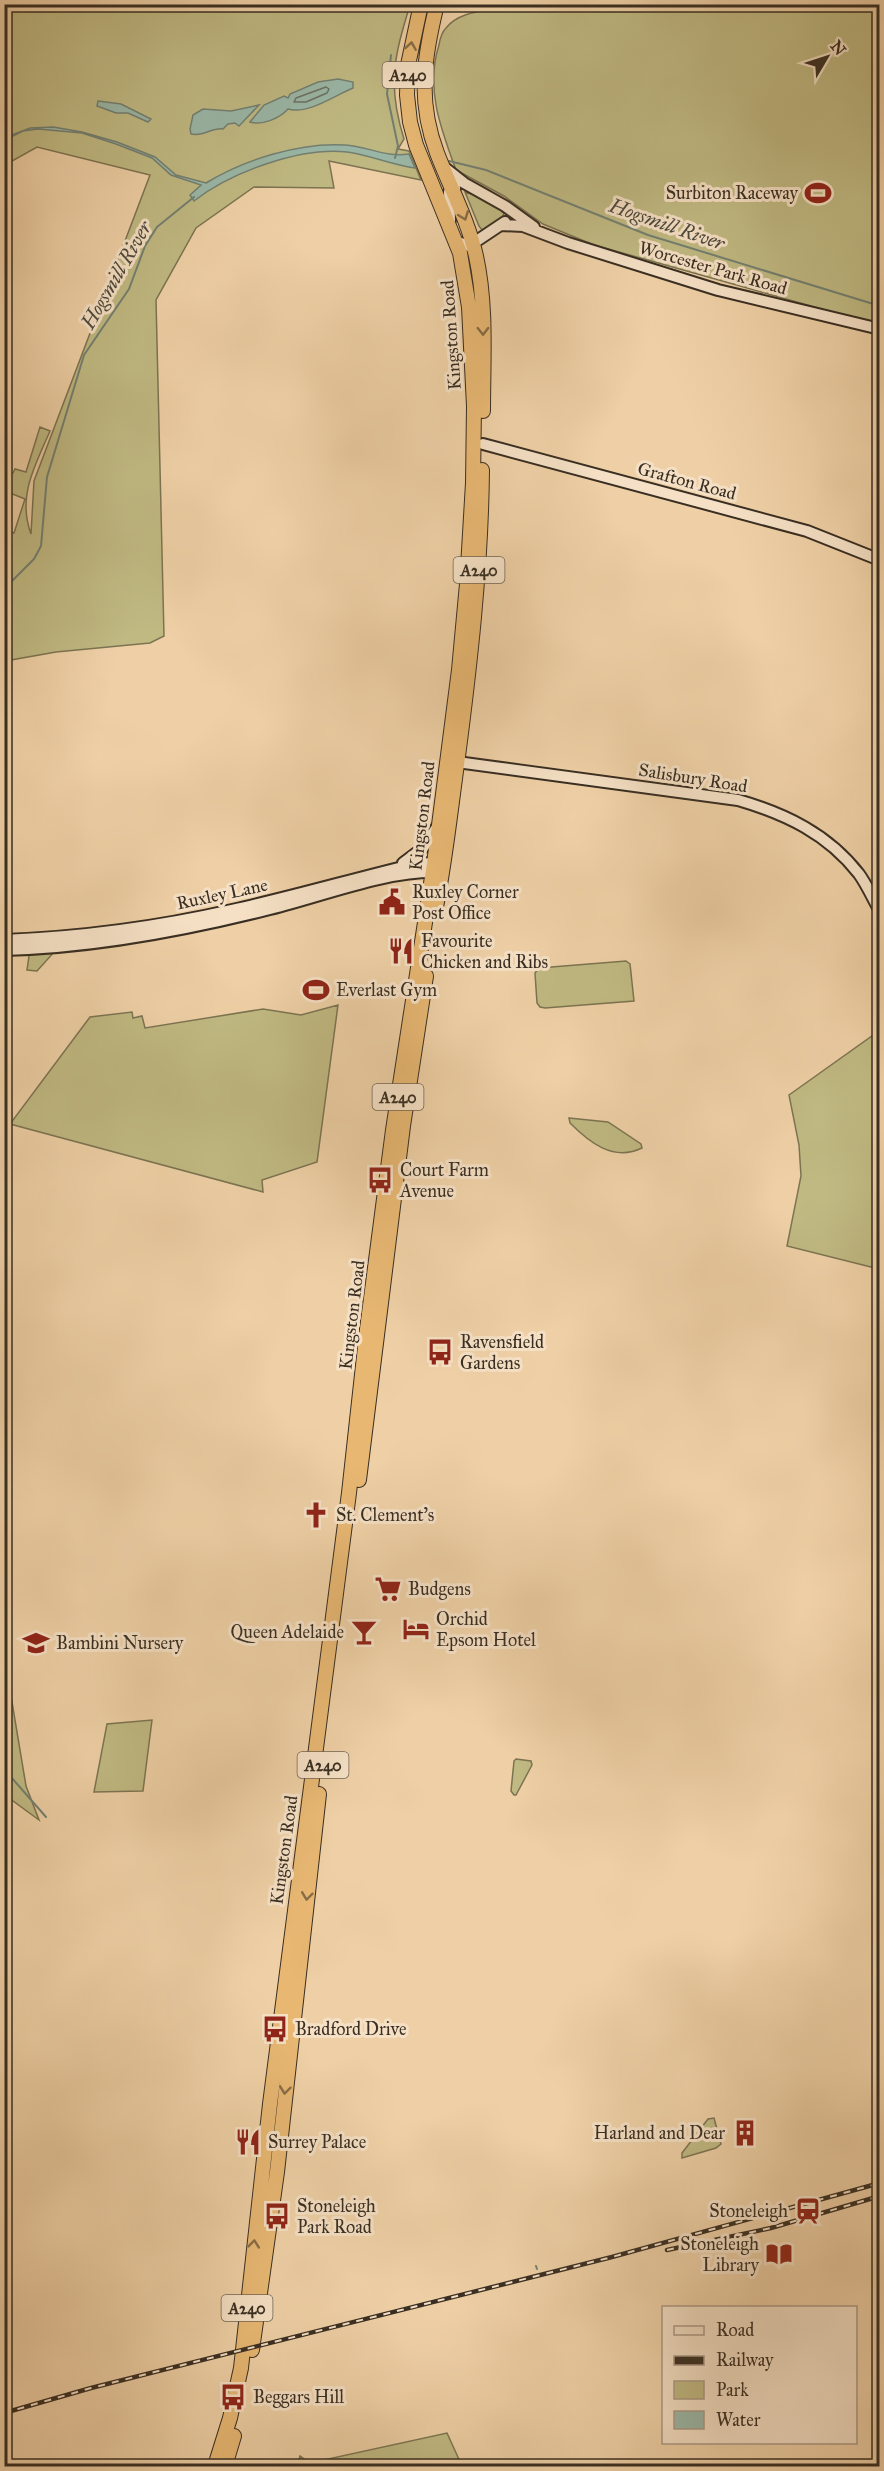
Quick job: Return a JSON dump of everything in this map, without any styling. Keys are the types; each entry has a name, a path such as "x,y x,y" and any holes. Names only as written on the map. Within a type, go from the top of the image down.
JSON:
{"highway":[{"name":"Kingston Road","path":"225,2466 239,2420 249,2370 277,2172 317,1814 402,1137 433,927 439,868 439,823 464,622 473,483 474,406 470,315 464,268 454,236 416,145 407,95 408,65 421,4"},
{"name":"A240","path":"437,4 428,44 424,83 426,109 434,143 453,188"},
{"name":"Kingston Road","path":"215,2466 230,2418 241,2368 270,2104 349,1493 367,1329 393,1130 457,762 470,672 478,582 483,444 482,291 473,244 453,188"}],"main road":[{"path":"442,163 453,176 539,230"},
{"path":"470,187 453,188 449,192 448,199 454,236 466,246 473,244 501,225 508,217 507,208"},
{"path":"501,225 523,226 539,230"},
{"name":"Worcester Park Road","path":"539,230 568,243 718,290 879,329"},
{"name":"Grafton Road","path":"483,444 807,531 879,560"},
{"name":"Salisbury Road","path":"457,762 738,800 765,808 794,820 828,841 861,876 879,911"},
{"path":"393,869 415,856 439,823"},
{"name":"Ruxley Lane","path":"4,940 57,939 157,925 230,911 419,863 439,868"},
{"name":"Ruxley Lane","path":"4,950 95,942 161,932 266,911 375,882 439,868"}],"green space":[{"path":"5,5 410,5 400,40 394,87 404,139 398,149 409,151 421,180 329,161 334,188 254,187 196,228 156,300 164,636 150,643 56,652 5,661 5,538 8,531 14,533 25,499 5,491 5,472 13,473 15,469 26,472 40,427 50,431 34,469 27,494 27,520 31,534 34,481 150,175 37,147 5,165"},
{"path":"510,5 879,5 879,325 594,245 543,224 504,196 456,170 440,124 434,93 435,61 441,38 452,22 467,14"},
{"path":"465,192 492,202 504,213 502,219 483,231"},
{"path":"55,951 37,971 27,970 29,956 33,953"},
{"path":"626,961 630,964 634,1001 545,1008 540,1007 537,1003 535,973 539,968"},
{"path":"338,1005 317,1162 262,1180 263,1192 10,1124 90,1017 132,1012 133,1018 142,1016 145,1028 263,1009 301,1015"},
{"path":"879,1031 879,1269 787,1246 801,1176 799,1145 789,1095"},
{"path":"569,1118 608,1122 641,1144 642,1148 621,1153 602,1148 577,1130 570,1123"},
{"path":"5,1686 10,1690 26,1786 39,1820 5,1795"},
{"path":"152,1720 143,1791 94,1792 107,1724"},
{"path":"516,1759 531,1761 532,1765 514,1795 511,1791"},
{"path":"714,2118 721,2144 716,2148 682,2158 682,2153 708,2119"},
{"path":"447,2433 462,2466 297,2466 300,2456 310,2463"}],"water":[{"path":"338,79 353,82 353,88 313,107 288,109 270,120 260,123 250,122 264,105 284,96 288,98 290,94 318,82"},
{"path":"98,101 121,104 151,119 148,122 128,113 116,113 97,106"},
{"path":"259,105 239,126 235,123 228,124 223,129 191,134 193,115 203,109 231,111"},
{"path":"53,127 82,132 117,142 155,157 176,175 206,183 255,160 309,146 345,145 384,153 409,154 415,168 347,152 308,153 246,171 209,190 194,201 190,195 201,185 171,175 152,158 82,133 38,129 23,131 5,140 6,137 30,128"}],"waterway":[{"path":"391,55 387,94 398,146 395,158"},
{"name":"Hogsmill River","path":"449,161 486,170 648,235 880,306"},
{"name":"Hogsmill River","path":"4,589 34,559 41,546 47,477 84,355 129,289 145,246 157,227 194,197"},
{"path":"4,1769 46,1817"}],"railway":[{"path":"4,2413 91,2388 612,2257 880,2183"},
{"path":"667,2250 771,2228 880,2196"}],"place":[{"name":"Surbiton Raceway","path":"818,193"},
{"name":"Ruxley Corner Post Office","path":"392,902"},
{"name":"Favourite Chicken and Ribs","path":"401,951"},
{"name":"Everlast Gym","path":"316,990"},
{"name":"Court Farm Avenue","path":"380,1180"},
{"name":"Ravensfield Gardens","path":"440,1352"},
{"name":"St. Clement's","path":"316,1515"},
{"name":"Budgens","path":"388,1589"},
{"name":"Orchid Epsom Hotel","path":"416,1629"},
{"name":"Queen Adelaide","path":"364,1632"},
{"name":"Bambini Nursery","path":"36,1643"},
{"name":"Bradford Drive","path":"275,2029"},
{"name":"Harland and Dear","path":"745,2133"},
{"name":"Surrey Palace","path":"248,2142"},
{"name":"Stoneleigh","path":"808,2211"},
{"name":"Stoneleigh Park Road","path":"277,2216"},
{"name":"Stoneleigh Library","path":"779,2254"},
{"name":"Beggars Hill","path":"233,2397"}]}
